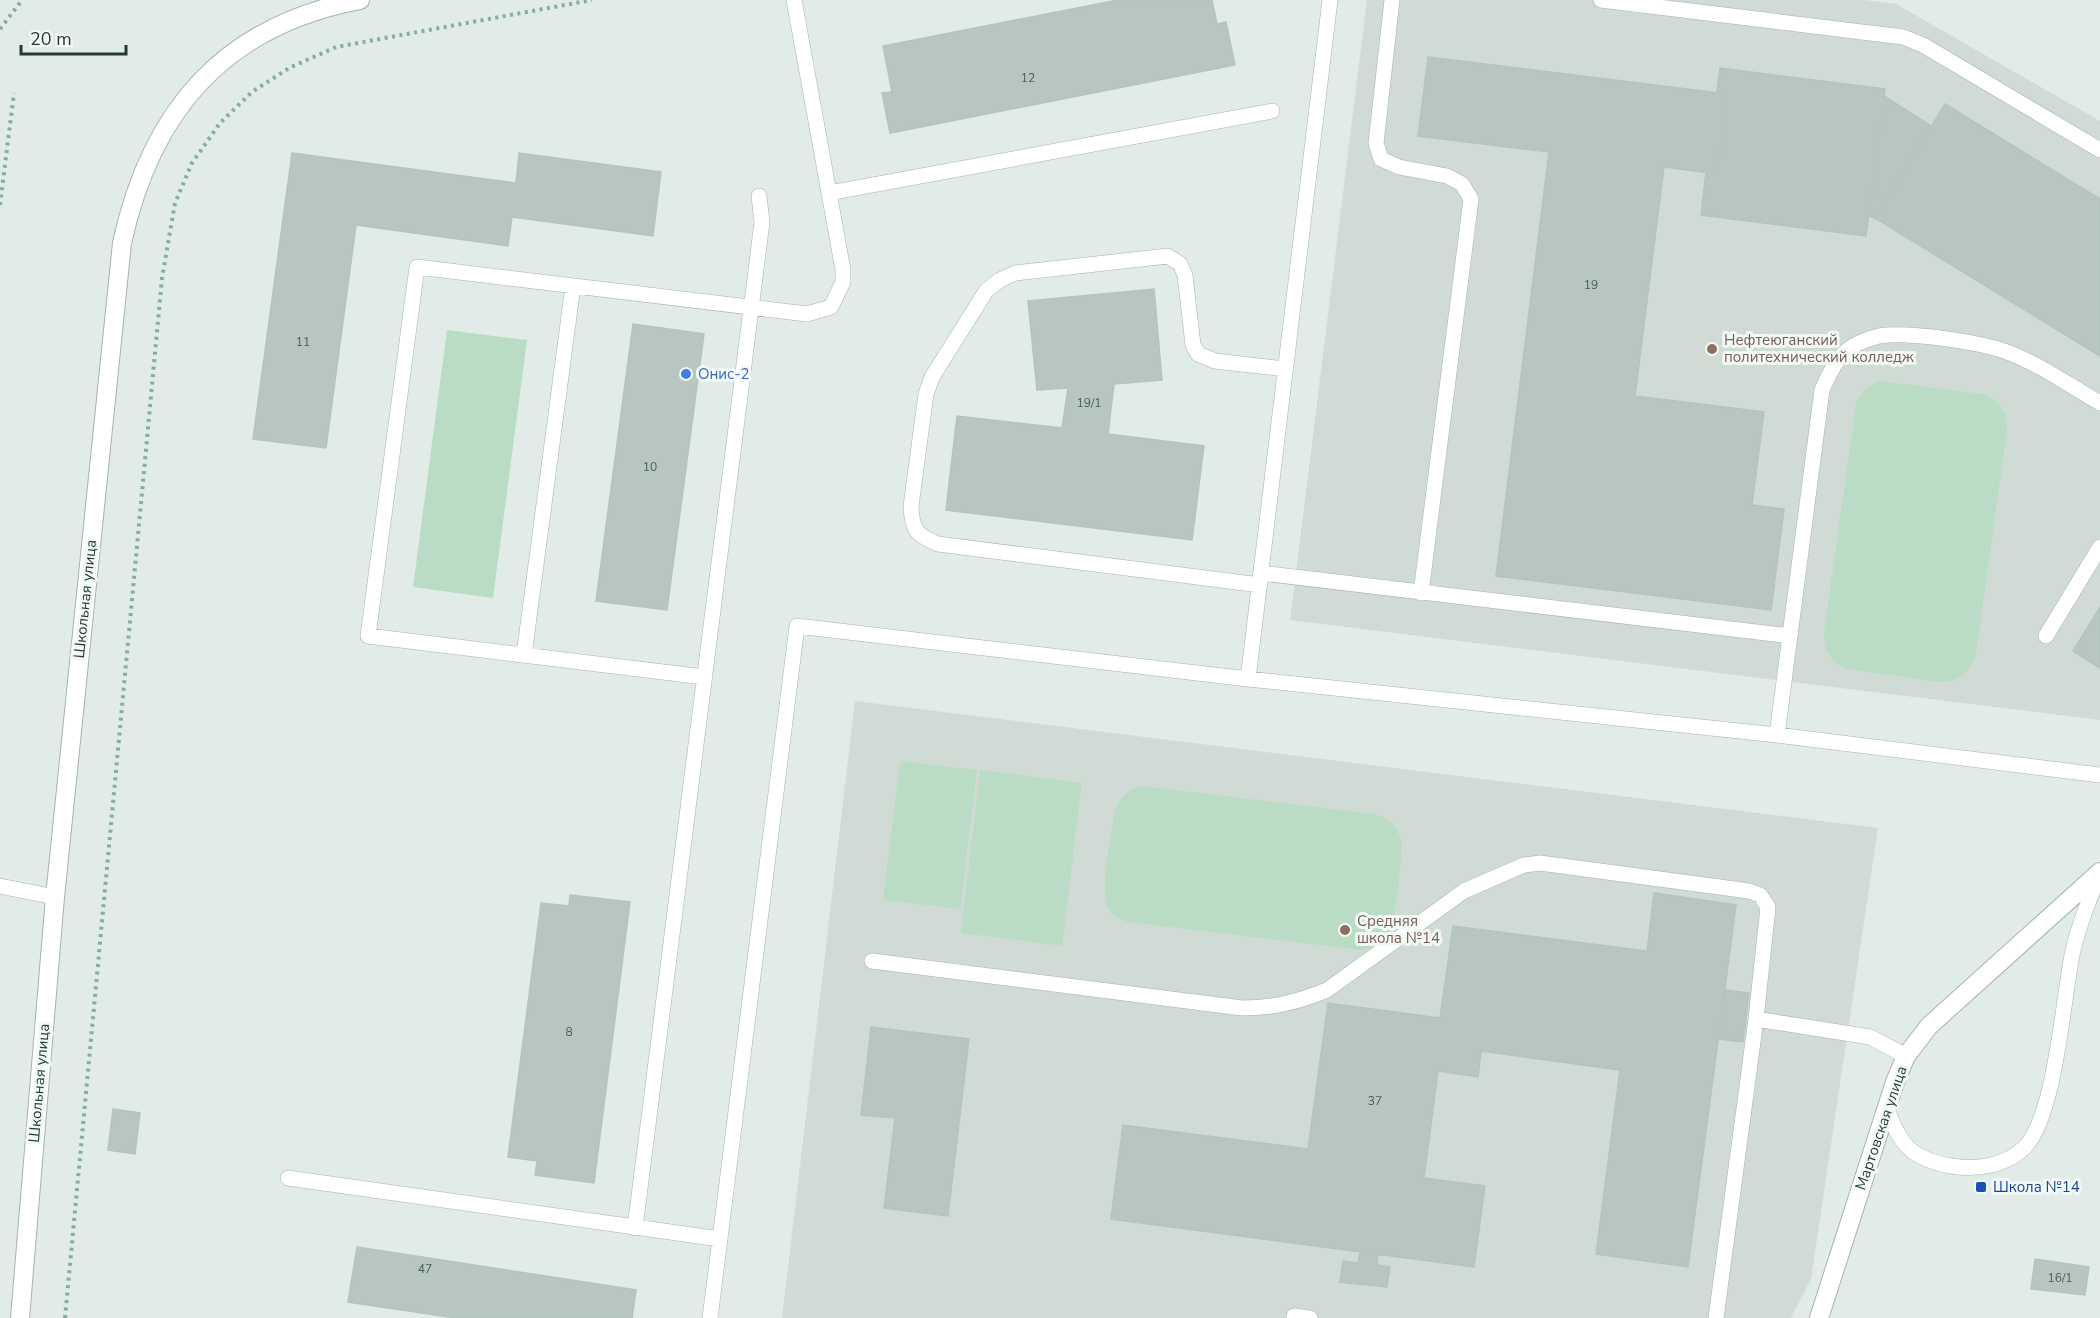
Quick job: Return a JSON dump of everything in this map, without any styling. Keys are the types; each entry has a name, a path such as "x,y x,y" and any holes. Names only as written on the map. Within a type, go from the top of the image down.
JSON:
{"street":[{"name":"Школьная улица","path":"20,1318 55,897 122,243 130,205 146,164 163,130 189,93 224,59 254,39 288,22 330,6 360,0"},
{"name":"Мартовская улица","path":"1818,1318 1886,1106 1906,1056 1929,1026 2100,873"}],"lane":[{"path":"704,676 368,636 417,267 807,314 831,307 843,282 843,270 794,0"},
{"path":"1248,679 1330,0"},
{"path":"1392,0 1376,143 1381,159 1399,167 1447,176 1462,184 1471,198 1422,593"},
{"path":"1601,0 1701,6 1903,37 1923,45 2100,150"},
{"path":"829,193 1272,111"},
{"path":"635,1228 752,308 762,222 759,196"},
{"path":"1285,369 1215,361 1198,354 1193,345 1185,274 1180,264 1168,256 1015,273 1000,280 986,291 932,377 926,394 911,506 912,524 922,537 938,544 1261,579 1422,593 1790,636"},
{"path":"524,655 573,286"},
{"path":"1777,735 1821,390 1832,366 1852,347 1879,336 1907,336 1982,344 2009,352 2039,367 2100,403"},
{"path":"2046,636 2100,547"},
{"path":"710,1318 797,626 1248,679 1777,735 2100,775"},
{"path":"872,961 1242,1008 1267,1008 1305,999 1327,990 1464,891 1524,865 1540,862 1749,891 1760,895 1768,907 1756,1019 1716,1318"},
{"path":"1886,1106 1894,1129 1907,1148 1931,1162 1960,1167 1992,1166 2011,1158 2025,1146 2038,1123 2048,1096 2073,954 2083,917 2100,873"},
{"path":"0,886 55,897"},
{"path":"1756,1019 1870,1037 1906,1056"},
{"path":"288,1178 720,1239"},
{"path":"1294,1316 1310,1318"}],"path":[{"path":"0,29 22,0"},
{"path":"65,1318 162,278 175,203 192,163 220,123 252,92 289,68 336,47 592,0"},
{"path":"0,205 3,160 14,93"}],"shaded area":[{"name":"Нефтеюганский политехнический колледж","path":"1367,0 1865,0 1896,4 2100,121 2100,720 1290,620"},
{"name":"Средняя школа №14","path":"855,701 1878,828 1811,1279 1791,1318 782,1318"}],"green space":[{"path":"447,330 527,340 493,598 413,587"},
{"path":"1881,381 1982,394 1993,399 2004,412 2007,430 1976,654 1971,666 1963,675 1947,682 1848,669 1833,660 1825,646 1824,634 1856,404 1865,389"},
{"path":"900,761 977,770 960,909 883,900"},
{"path":"980,770 1082,783 1062,946 961,933"},
{"path":"1143,786 1374,814 1385,818 1396,829 1402,845 1396,905 1389,933 1384,940 1361,950 1128,922 1117,917 1109,909 1105,889 1115,811 1125,794"}],"building":[{"path":"1118,0 1212,0 1217,24 1226,22 1235,65 890,133 882,93 892,92 883,46"},
{"path":"1428,57 1727,94 1717,174 1664,167 1635,396 1764,412 1752,505 1784,509 1771,610 1496,576 1549,152 1418,136"},
{"path":"1720,68 1885,89 1866,236 1701,215 1706,172 1717,174 1727,94 1717,92"},
{"path":"1884,96 1931,126 1875,218 1869,216"},
{"path":"1945,104 2100,199 2100,356 1875,218"},
{"path":"292,153 516,183 519,153 661,172 653,236 512,217 508,246 356,225 326,448 253,439"},
{"path":"1154,289 1162,380 1114,384 1108,434 1204,446 1192,540 946,510 957,416 1062,428 1068,388 1037,390 1028,301"},
{"path":"633,324 704,334 667,610 596,601"},
{"path":"2100,607 2100,668 2073,651"},
{"path":"1654,893 1736,905 1688,1267 1596,1254 1620,1070 1481,1051 1478,1077 1438,1071 1424,1178 1485,1186 1474,1267 1111,1219 1123,1125 1308,1149 1328,1003 1440,1018 1453,926 1647,951"},
{"path":"570,895 630,902 594,1183 535,1175 537,1161 508,1157 541,903 569,906"},
{"path":"1724,990 1749,993 1743,1042 1718,1039"},
{"path":"871,1027 969,1039 948,1216 884,1208 895,1118 861,1115"},
{"path":"113,1109 140,1113 135,1154 108,1150"},
{"path":"357,1247 636,1290 632,1318 456,1318 348,1302"},
{"path":"1360,1252 1378,1254 1377,1265 1390,1267 1387,1287 1340,1282 1343,1261 1358,1263"},
{"path":"2035,1259 2089,1267 2085,1295 2031,1289"}],"place":[{"name":"Нефтеюганский политехнический колледж","path":"1712,349"},
{"name":"Онис-2","path":"686,374"},
{"name":"Средняя школа №14","path":"1345,930"},
{"name":"Школа №14","path":"1981,1187"}]}
